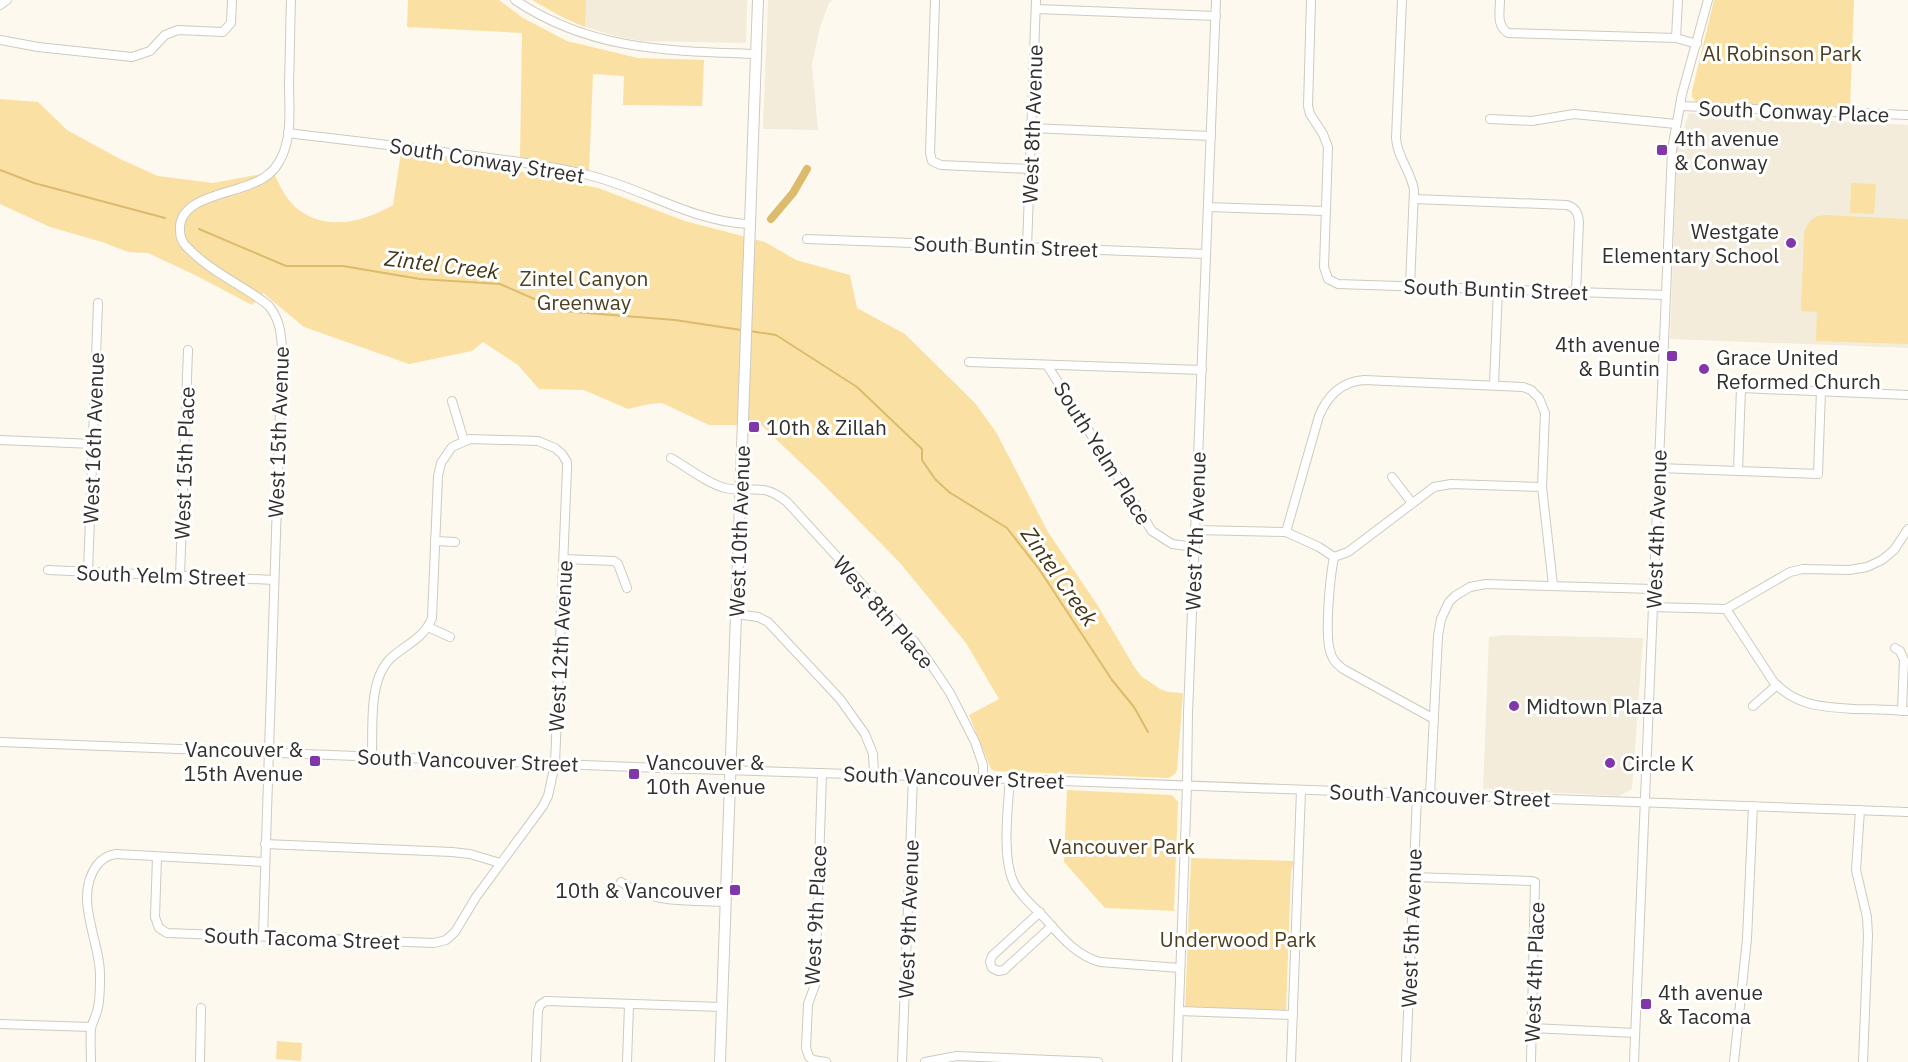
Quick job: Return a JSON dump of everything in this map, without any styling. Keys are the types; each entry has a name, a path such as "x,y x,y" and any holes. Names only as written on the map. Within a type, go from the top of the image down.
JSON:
{"main road":[{"name":"West 10th Avenue","path":"720,1062 758,0"}],"street":[{"path":"0,5 8,0"},
{"path":"0,40 38,47 132,57 150,51 171,32 186,30 218,33 226,29 232,18 232,0"},
{"name":"West 15th Avenue","path":"263,936 281,360 280,328 274,312 267,305 208,265 185,245 180,235 180,224 185,212 196,203 267,176 283,155 288,133 291,0"},
{"path":"515,0 548,20 572,31 621,44 657,49 756,54"},
{"path":"935,0 930,153 932,161 941,165 1030,168"},
{"name":"West 7th Avenue","path":"1177,1062 1216,0"},
{"path":"1208,207 1325,211 1328,147 1323,134 1310,114 1307,98 1311,0"},
{"path":"1402,0 1396,138 1401,159 1413,183 1410,286"},
{"path":"1500,0 1499,20 1503,30 1514,34 1676,38 1697,44"},
{"path":"1676,38 1678,0"},
{"name":"West 4th Avenue","path":"1634,1062 1671,165 1680,106 1708,0"},
{"path":"1036,4 1216,16"},
{"name":"West 8th Avenue","path":"1027,247 1036,4"},
{"name":"South Conway Place","path":"1680,106 1908,115"},
{"name":"South Conway Place","path":"1490,119 1532,121 1574,114 1676,124"},
{"path":"1031,128 1211,136"},
{"name":"South Conway Street","path":"288,133 494,158 571,171 619,184 707,218 730,224 749,224"},
{"path":"1414,199 1567,205 1576,211 1579,222 1576,292"},
{"name":"South Buntin Street","path":"1325,211 1324,267 1328,279 1338,284 1665,295"},
{"name":"South Buntin Street","path":"807,238 1206,254"},
{"path":"1494,384 1498,290"},
{"name":"West 16th Avenue","path":"88,572 98,303"},
{"name":"West 15th Place","path":"180,576 188,350"},
{"path":"969,362 1202,370"},
{"name":"South Yelm Place","path":"1047,365 1152,531 1172,544 1195,547"},
{"path":"1286,532 1319,416 1334,392 1354,381 1364,380 1523,387 1531,390 1539,398 1545,413 1542,487 1553,585"},
{"path":"1738,471 1742,388 1908,395"},
{"path":"1658,468 1818,474 1821,391"},
{"path":"372,756 375,690 380,674 384,665 393,656 420,636 428,627 434,606 438,476 441,464 452,447 464,441 452,400"},
{"name":"West 12th Avenue","path":"446,940 455,932 476,897 546,801 551,787 555,764 564,558 567,462 555,448 538,441 470,439 464,441"},
{"path":"0,440 93,444"},
{"name":"West 8th Place","path":"671,458 717,485 727,488 769,491 787,502 914,641 945,685 962,715 982,760 983,778"},
{"path":"1392,477 1412,503"},
{"path":"1334,557 1348,552 1427,490 1441,484 1542,487"},
{"path":"1652,608 1726,609 1790,572 1809,568 1858,569 1874,564 1894,550 1908,529"},
{"path":"1196,530 1286,532 1319,547 1334,557"},
{"path":"435,541 455,542"},
{"path":"1334,557 1328,634 1330,652 1334,661 1343,669 1434,719"},
{"path":"564,558 614,561 618,564 627,588"},
{"name":"South Yelm Street","path":"48,570 274,580"},
{"path":"1430,795 1438,636 1440,619 1449,602 1462,591 1478,585 1653,589"},
{"path":"1726,609 1777,686 1797,700 1815,706 1905,711 1904,660 1900,651 1895,648"},
{"path":"736,614 758,617 768,622 840,699 865,734 870,745 874,774"},
{"path":"428,627 450,637"},
{"path":"1754,706 1777,686"},
{"name":"South Vancouver Street","path":"0,742 1908,812"},
{"name":"West 9th Place","path":"822,773 815,985 808,1005 806,1048 809,1057 817,1062 826,1062"},
{"name":"West 9th Avenue","path":"902,1062 913,776"},
{"path":"1010,779 1007,848 1015,886 1070,945 1090,959 1100,962 1180,968"},
{"path":"1291,1062 1301,790"},
{"name":"West 5th Avenue","path":"1406,1062 1417,795"},
{"path":"1734,1062 1747,939 1753,806"},
{"path":"1860,810 1856,870 1867,917 1868,936 1863,1062"},
{"path":"266,844 452,852 470,854 500,863"},
{"path":"91,1062 91,1027 98,1007 100,977 100,961 89,918 88,902 89,884 95,867 111,855 265,862"},
{"name":"South Tacoma Street","path":"157,857 155,918 159,928 167,933 434,943 446,940"},
{"name":"West 4th Place","path":"1413,877 1535,882 1531,1062"},
{"path":"621,882 631,890 645,896 726,902"},
{"path":"1040,912 992,956 990,962 992,968 998,971 1004,970 1052,926"},
{"path":"536,1062 538,1011 540,1005 546,1001 722,1007"},
{"path":"627,1062 629,1005"},
{"path":"200,1062 201,1008"},
{"path":"1179,1011 1293,1015"},
{"path":"0,1024 91,1027"},
{"path":"1532,1028 1635,1033"},
{"path":"925,1062 957,1059 1098,1062"}],"shaded area":[{"path":"532,0 747,0 746,43 642,41 619,37 585,27"},
{"path":"768,0 832,0 820,27 812,64 818,130 763,129"},
{"name":"Westgate Elementary School","path":"1689,113 1908,125 1908,348 1670,339 1677,148"},
{"path":"1505,635 1643,638 1632,789 1619,796 1483,789 1489,637"}],"green space":[{"path":"408,0 499,0 523,18 567,41 638,58 704,60 702,106 623,105 624,76 593,74 589,171 520,157 522,33 407,27"},
{"path":"532,0 586,0 585,27 564,18"},
{"name":"Al Robinson Park","path":"1714,0 1854,0 1850,108 1697,103 1692,97 1692,91"},
{"name":"Zintel Canyon Greenway","path":"0,99 38,102 67,130 120,159 158,176 213,183 262,174 275,176 295,207 322,221 347,222 371,216 393,205 401,152 486,164 598,188 685,221 765,242 796,260 850,275 857,308 905,334 975,403 996,432 1048,532 1098,606 1141,676 1160,689 1183,693 1175,774 1169,778 991,769 969,715 999,699 966,643 900,563 820,481 761,425 709,425 662,403 628,409 584,390 539,389 518,365 483,342 472,351 409,364 304,327 263,293 252,305 148,253 128,252 50,227 0,204"},
{"path":"1851,183 1876,184 1874,214 1850,213"},
{"path":"1824,215 1908,219 1908,344 1816,341 1817,312 1801,311 1804,235 1810,221"},
{"name":"Vancouver Park","path":"1067,790 1172,795 1178,802 1174,910 1176,911 1105,908 1064,862"},
{"name":"Underwood Park","path":"1191,858 1294,861 1291,872 1286,1012 1185,1009"},
{"path":"277,1041 302,1043 301,1061 276,1059"}],"waterway":[{"path":"771,219 793,193 807,169"},
{"name":"Zintel Creek","path":"0,170 34,183 165,218"},
{"name":"Zintel Creek","path":"199,229 286,266 343,266 420,279 500,284 562,311 675,320 741,330"},
{"name":"Zintel Creek","path":"750,331 776,335 857,387 922,449 922,460 935,479 949,492 1007,528 1039,569 1112,680 1134,707 1148,732"}],"place":[{"name":"4th avenue & Conway","path":"1662,150"},
{"name":"Westgate Elementary School","path":"1791,243"},
{"name":"4th avenue & Buntin","path":"1672,356"},
{"name":"Grace United Reformed Church","path":"1704,369"},
{"name":"10th & Zillah","path":"754,427"},
{"name":"Midtown Plaza","path":"1514,706"},
{"name":"Vancouver & 15th Avenue","path":"315,761"},
{"name":"Circle K","path":"1610,763"},
{"name":"Vancouver & 10th Avenue","path":"634,774"},
{"name":"10th & Vancouver","path":"735,890"},
{"name":"4th avenue & Tacoma","path":"1646,1004"}]}
